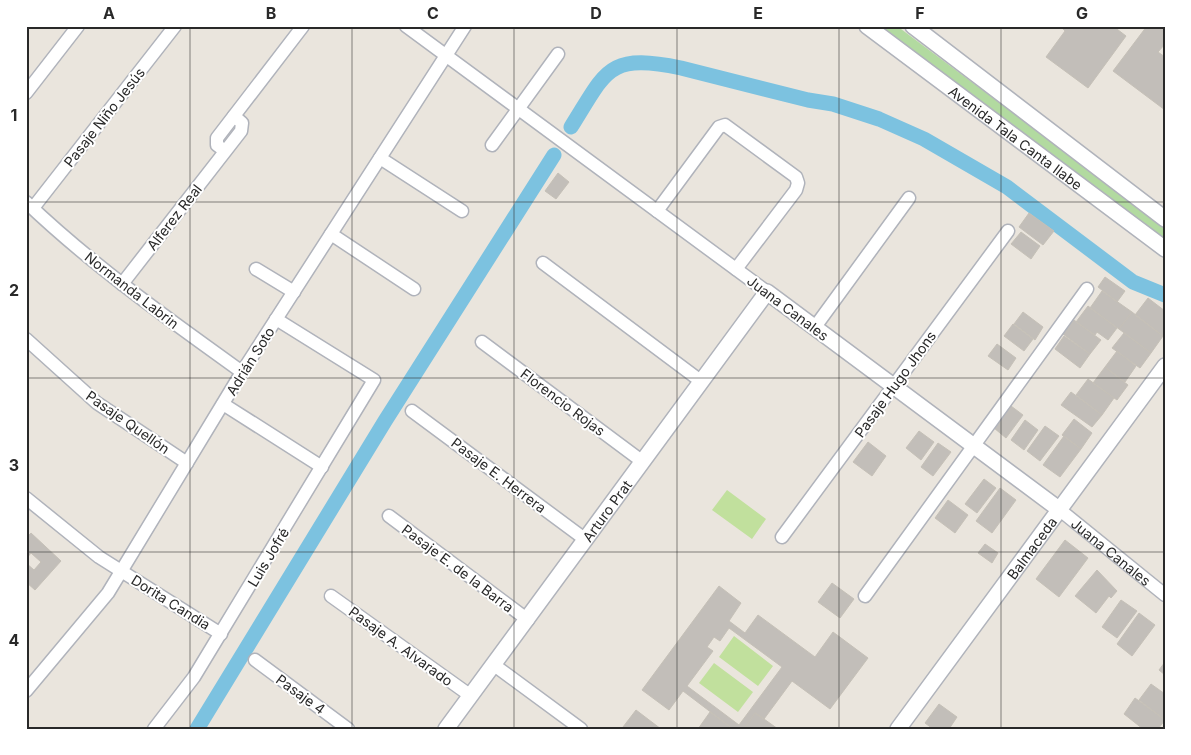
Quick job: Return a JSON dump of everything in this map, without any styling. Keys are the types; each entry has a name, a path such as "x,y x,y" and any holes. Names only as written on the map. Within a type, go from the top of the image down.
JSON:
{"street":[{"path":"29,85 78,26"},
{"name":"Pasaje Niño Jesús","path":"29,205 174,26"},
{"name":"Alferez Real","path":"122,284 225,151 217,145 216,140 303,26"},
{"name":"Juana Canales","path":"406,26 1060,510 1165,595"},
{"name":"Adrián Soto","path":"26,691 87,621 122,571 242,372 465,26"},
{"name":"Avenida Tala Canta Ilabe","path":"867,26 1165,249"},
{"name":"Avenida Tala Canta Ilabe","path":"913,26 1165,219"},
{"path":"492,145 558,54"},
{"path":"657,211 719,127 725,125 796,177 798,183 796,190 736,269"},
{"path":"380,158 462,211"},
{"path":"815,328 909,198"},
{"name":"Normanda Labrin","path":"29,205 68,241 122,284 242,372"},
{"name":"Pasaje Hugo Jhons","path":"782,537 1008,231"},
{"path":"331,234 414,288"},
{"path":"543,263 702,382"},
{"path":"256,269 294,292"},
{"path":"865,596 1087,289"},
{"name":"Arturo Prat","path":"446,729 528,620 767,292"},
{"name":"Luis Jofré","path":"154,729 194,677 374,380 276,319"},
{"name":"Pasaje Quellón","path":"26,339 96,403 187,463"},
{"name":"Florencio Rojas","path":"482,342 643,462"},
{"name":"Balmaceda","path":"898,729 1165,366"},
{"path":"223,404 322,467"},
{"name":"Pasaje E. Herrera","path":"412,411 586,540"},
{"name":"Dorita Candia","path":"26,498 78,541 221,634"},
{"name":"Pasaje E. de la Barra","path":"388,516 528,620"},
{"name":"Pasaje A. Alvarado","path":"331,596 471,696"},
{"name":"Pasaje 4","path":"255,660 348,729"},
{"path":"494,665 581,729"}],"green space":[{"path":"878,26 897,26 1165,227 1165,243"},
{"path":"727,490 766,519 752,539 712,510"},
{"path":"734,636 773,666 758,686 719,657"},
{"path":"714,663 753,692 738,712 699,683"}],"building":[{"path":"1060,26 1113,26 1126,36 1088,88 1046,57 1065,31"},
{"path":"1147,26 1165,26 1165,44 1158,52 1165,57 1165,110 1113,71"},
{"path":"558,173 569,182 556,199 545,191"},
{"path":"1029,213 1054,231 1043,245 1019,227"},
{"path":"1021,232 1040,246 1031,259 1011,244"},
{"path":"1105,277 1125,291 1117,302 1098,287"},
{"path":"1102,291 1132,312 1119,329 1090,308"},
{"path":"1148,298 1165,311 1163,336 1135,315"},
{"path":"1088,306 1117,328 1108,340 1097,332 1095,335 1076,322"},
{"path":"1023,312 1043,327 1035,340 1014,324"},
{"path":"1132,312 1163,336 1151,353 1119,329"},
{"path":"1074,320 1101,340 1090,354 1063,334"},
{"path":"1013,324 1033,339 1024,351 1004,336"},
{"path":"1124,333 1151,353 1140,368 1112,348"},
{"path":"1064,336 1090,354 1080,368 1055,349"},
{"path":"997,344 1016,358 1008,370 988,356"},
{"path":"1117,351 1136,366 1125,382 1105,367"},
{"path":"1105,367 1128,385 1117,400 1093,383"},
{"path":"1088,379 1114,398 1102,415 1076,395"},
{"path":"1071,392 1102,415 1092,427 1061,405"},
{"path":"1011,406 1023,415 1006,438 994,428"},
{"path":"1074,419 1092,433 1081,449 1062,435"},
{"path":"1025,420 1038,430 1024,450 1011,440"},
{"path":"1045,426 1059,436 1040,461 1027,451"},
{"path":"919,431 934,442 921,460 906,448"},
{"path":"1064,436 1081,449 1060,477 1043,465"},
{"path":"868,442 886,456 872,476 853,462"},
{"path":"938,443 951,452 933,476 921,467"},
{"path":"984,479 996,488 977,513 965,504"},
{"path":"1000,488 1016,500 992,533 976,521"},
{"path":"948,500 968,515 955,533 935,518"},
{"path":"31,533 61,561 35,590 26,582 26,563 34,570 41,562 31,553 26,559 26,538"},
{"path":"1065,540 1088,558 1059,597 1036,579"},
{"path":"985,544 998,553 992,563 978,553"},
{"path":"1097,570 1117,591 1111,598 1109,596 1096,613 1075,596"},
{"path":"832,583 854,599 840,618 818,602"},
{"path":"719,586 741,603 729,621 745,633 758,615 815,657 833,632 868,658 830,709 792,681 764,719 755,713 744,729 733,729 683,691 669,710 642,690","holes":["729,628 782,667 739,725 687,686 713,651 707,647 714,637 720,641"]},
{"path":"1121,600 1137,611 1117,638 1102,627"},
{"path":"1139,613 1155,625 1132,656 1117,644"},
{"path":"1165,662 1165,675 1159,670"},
{"path":"1151,684 1165,694 1165,720 1139,700"},
{"path":"1135,698 1165,720 1158,729 1143,729 1124,714"},
{"path":"939,704 957,717 949,729 933,729 925,723"},
{"path":"636,710 661,729 625,729 623,727"},
{"path":"710,712 733,729 698,729"},
{"path":"755,713 764,719 778,729 744,729"}],"waterway":[{"path":"571,127 602,79 612,70 623,65 638,63 681,68 808,100 833,104 879,119 924,139 1007,187 1133,282 1165,295"},
{"path":"197,729 385,421 554,155"}]}
